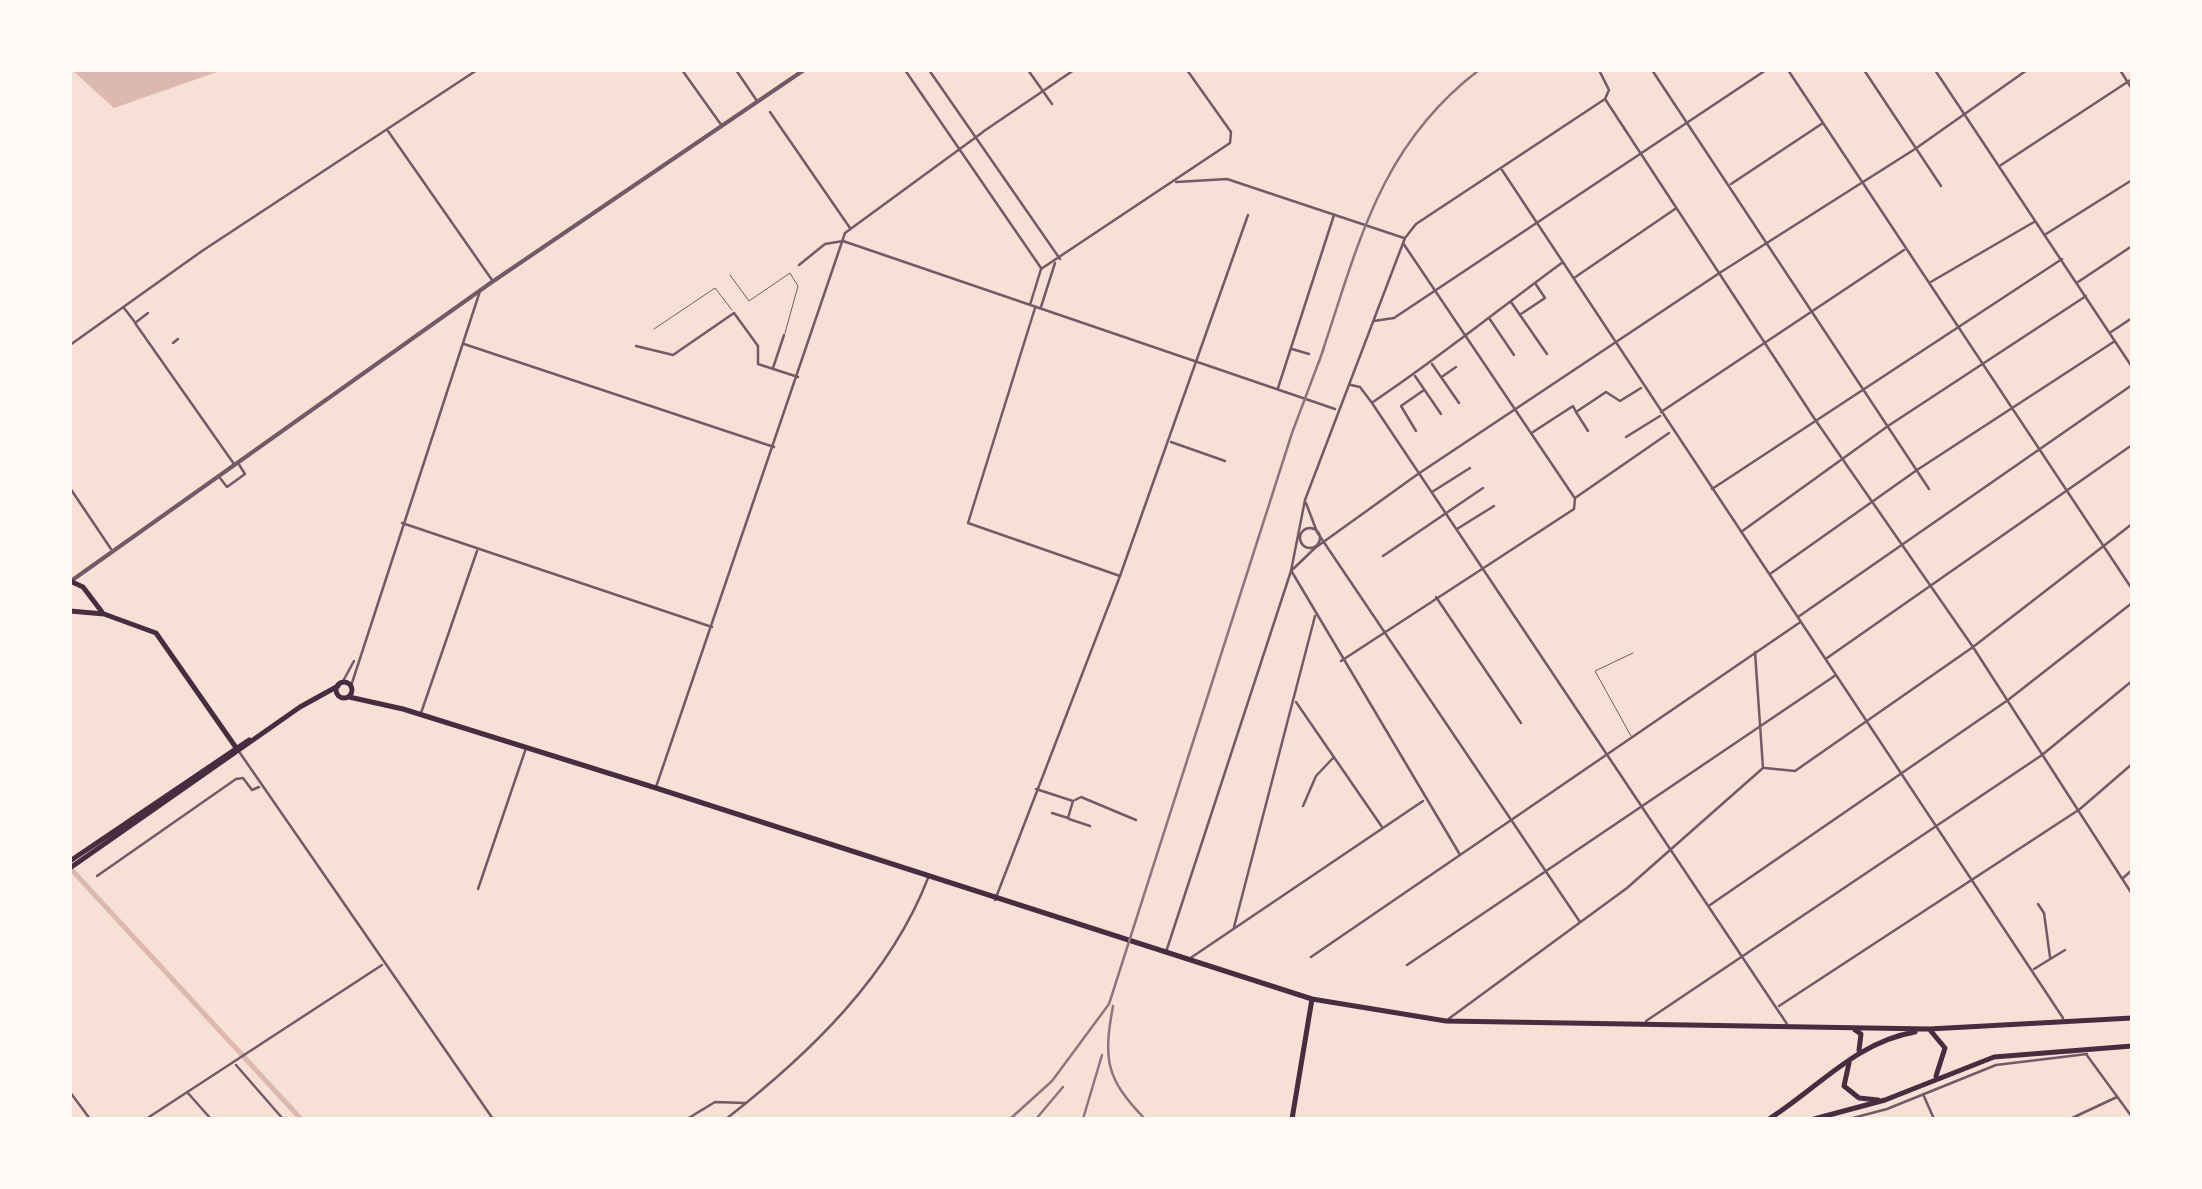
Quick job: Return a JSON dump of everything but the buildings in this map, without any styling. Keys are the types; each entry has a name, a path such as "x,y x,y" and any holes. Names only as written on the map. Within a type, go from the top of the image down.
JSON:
{"main road":[{"path":"70,581 83,586 104,614"},
{"path":"74,610 87,595"},
{"path":"74,610 143,625 161,638 237,748"},
{"path":"73,863 237,748 340,684 368,700"},
{"path":"340,684 340,697"},
{"path":"349,696 351,687"},
{"path":"317,698 349,696 420,714 1312,999 1446,1021 1929,1029 2131,1018"},
{"path":"1292,1119 1312,999"},
{"path":"1842,1028 1860,1034 1860,1050 1846,1066 1844,1086 1858,1098 1885,1100"},
{"path":"1768,1119 1806,1096 1860,1050 1888,1036 1929,1029"},
{"path":"1929,1029 1945,1048 1934,1079"},
{"path":"1814,1119 1885,1100 1994,1058 2132,1046"}],"street":[{"path":"70,346 476,70"},
{"path":"682,70 723,127"},
{"path":"736,70 757,102"},
{"path":"70,581 492,282 804,70"},
{"path":"905,70 1042,269 968,523 1120,576"},
{"path":"929,70 1061,260"},
{"path":"1028,70 1052,104"},
{"path":"1032,75 1038,70"},
{"path":"656,788 850,228 1074,70"},
{"path":"1042,269 1176,182 1232,138 1187,70"},
{"path":"1166,954 1291,570 1305,500 1336,410 1350,386 1404,241 1416,224 1605,99 1609,90 1599,70"},
{"path":"1652,70 1860,390 1929,488"},
{"path":"1374,322 1390,320 1766,70"},
{"path":"1788,70 2132,590"},
{"path":"1864,70 1941,186"},
{"path":"1934,70 2132,367"},
{"path":"1291,570 1315,548 1418,474 1721,272 1916,148 2027,70"},
{"path":"2120,70 2132,88"},
{"path":"2000,166 2130,80"},
{"path":"1605,99 1814,418 2008,700 2132,894"},
{"path":"770,112 850,228"},
{"path":"1730,185 1823,122"},
{"path":"388,130 492,282"},
{"path":"1501,168 2066,1024"},
{"path":"1176,182 1226,179 1404,241 1575,498 1574,509 1342,662"},
{"path":"2044,234 2132,180"},
{"path":"1572,278 1677,208"},
{"path":"995,900 1170,442 1248,215"},
{"path":"1278,389 1334,215"},
{"path":"1928,284 2036,221"},
{"path":"799,265 825,244 843,241 1336,410"},
{"path":"2077,282 2132,246"},
{"path":"1626,437 1905,250"},
{"path":"1710,490 1814,418 2062,259"},
{"path":"1372,403 1467,337 1488,316 1562,262"},
{"path":"1041,309 1055,263"},
{"path":"1520,315 1545,298 1534,282"},
{"path":"351,687 401,522 481,290"},
{"path":"1740,533 1888,426 1982,368 2086,296"},
{"path":"1510,300 1548,354"},
{"path":"124,307 245,474 227,487 219,476"},
{"path":"135,322 148,313"},
{"path":"636,346 673,354 734,313 758,346 758,364 798,377"},
{"path":"1488,316 1514,355"},
{"path":"2110,332 2132,318"},
{"path":"773,369 784,335"},
{"path":"173,343 178,339"},
{"path":"1768,575 2010,407 2116,341"},
{"path":"463,344 774,447"},
{"path":"1291,349 1310,354"},
{"path":"157,354 164,350"},
{"path":"1431,362 1459,402"},
{"path":"1442,376 1456,367"},
{"path":"1414,374 1441,414"},
{"path":"1311,957 1756,652 1901,544 2132,385"},
{"path":"1350,386 1360,387 1372,403 1788,1026"},
{"path":"1576,412 1606,392 1620,401 1643,387"},
{"path":"1416,431 1400,406 1424,390"},
{"path":"1532,433 1573,406 1588,431"},
{"path":"1575,498 1672,431"},
{"path":"1170,442 1225,461"},
{"path":"1825,659 2132,445"},
{"path":"1431,493 1470,468"},
{"path":"70,488 112,550"},
{"path":"1383,556 1482,488"},
{"path":"1305,500 1320,540 1315,548"},
{"path":"1456,530 1494,506"},
{"path":"401,522 712,627"},
{"path":"1446,1021 1581,923 1763,768 1795,771 1972,646 2132,524"},
{"path":"1300,537 1308,528 1325,541 1581,923"},
{"path":"1300,537 1306,547 1315,548"},
{"path":"420,714 478,549"},
{"path":"83,586 85,570"},
{"path":"1291,570 1424,800 1460,854"},
{"path":"1436,597 1522,723"},
{"path":"1709,906 2008,700 2132,603"},
{"path":"1234,927 1316,615"},
{"path":"1756,652 1763,768"},
{"path":"340,684 358,655"},
{"path":"1408,965 1836,675"},
{"path":"1641,1025 2042,756 2132,681"},
{"path":"1294,699 1383,828"},
{"path":"237,748 260,787 494,1119"},
{"path":"478,889 525,749"},
{"path":"1303,806 1316,776 1334,757"},
{"path":"1778,1007 2080,810 2132,764"},
{"path":"97,876 236,778 243,778 252,790 260,787"},
{"path":"1035,788 1073,801 1081,798 1136,820"},
{"path":"1188,960 1424,800"},
{"path":"1068,818 1073,801"},
{"path":"1052,813 1090,826"},
{"path":"2122,878 2132,870"},
{"path":"726,1119 799,1060 858,994 918,904 929,877"},
{"path":"2038,904 2044,913 2050,957"},
{"path":"2033,970 2065,950"},
{"path":"150,1118 383,964"},
{"path":"2097,1063 2102,1049"},
{"path":"1849,1119 1996,1064 2085,1052 2097,1063 2132,1117"},
{"path":"237,1062 283,1119"},
{"path":"186,1091 211,1119"},
{"path":"70,1092 90,1119"},
{"path":"1922,1093 1934,1119"},
{"path":"2070,1119 2117,1097"},
{"path":"688,1119 716,1102 746,1103"},
{"path":"2084,1112 2088,1119"}],"lane":[{"path":"730,275 749,301 790,273 798,286 784,335"},
{"path":"654,329 716,288 734,313"},
{"path":"1631,736 1594,671 1633,653"}],"shaded area":[{"path":"72,70 223,70 114,108"}],"waterway":[{"path":"70,868 301,1119"}],"railway":[{"path":"1319,362 1360,239 1394,166 1445,100 1479,70"},
{"path":"1010,1119 1052,1081 1109,1004 1292,433 1324,348"},
{"path":"1113,1006 1108,1041 1111,1068 1122,1092 1145,1119"},
{"path":"1083,1119 1102,1055"},
{"path":"1036,1119 1063,1087"}]}
